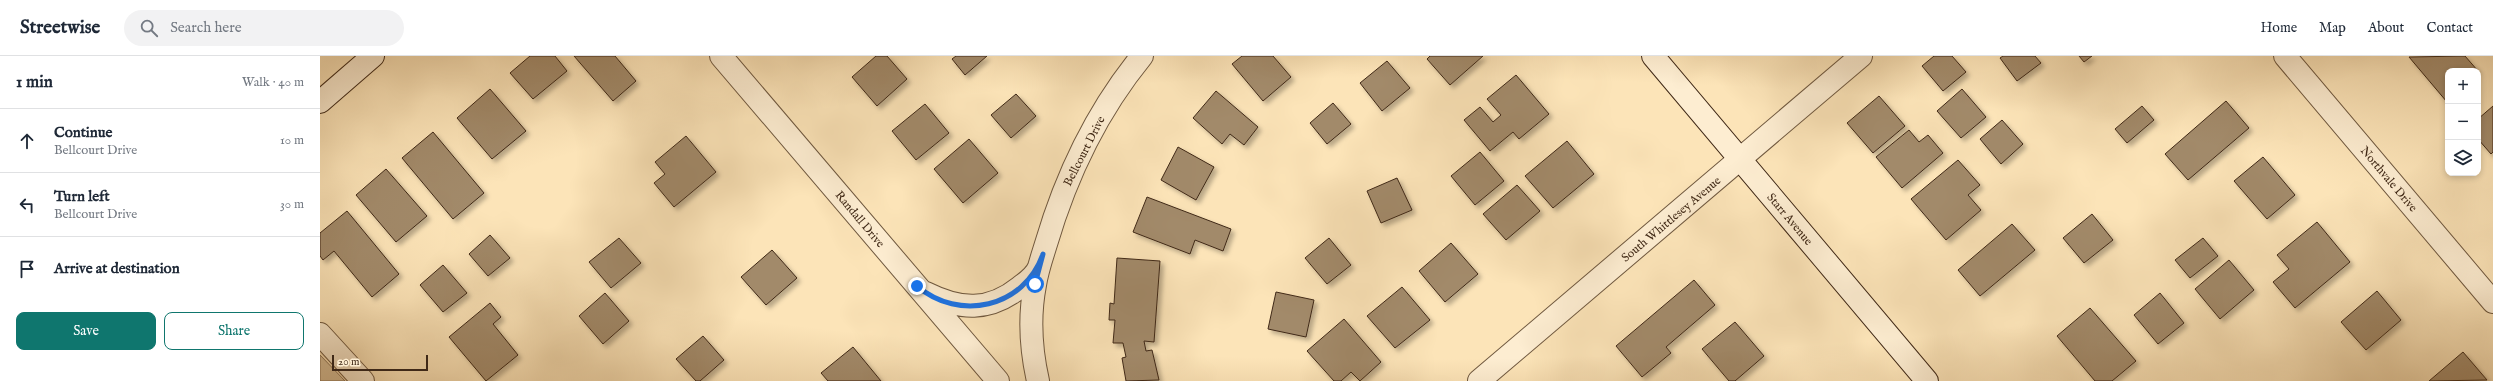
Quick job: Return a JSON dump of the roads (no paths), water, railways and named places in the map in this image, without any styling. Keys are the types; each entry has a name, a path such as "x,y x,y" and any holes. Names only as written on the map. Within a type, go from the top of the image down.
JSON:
{"street":[{"path":"320,102 373,56"},
{"name":"Randall Drive","path":"721,56 998,381"},
{"name":"Bellcourt Drive","path":"917,286 926,293 945,302 961,306 980,306 1000,301 1025,284 1038,270 1062,194 1084,145 1130,70 1142,56"},
{"name":"Starr Avenue","path":"1653,56 1927,381"},
{"name":"South Whittlesey Avenue","path":"1479,381 1861,56"},
{"name":"Northvale Drive","path":"2284,56 2493,302"},
{"name":"Bellcourt Drive","path":"1038,381 1032,354 1033,310 1035,284 1043,254"},
{"path":"320,334 363,381"}]}
